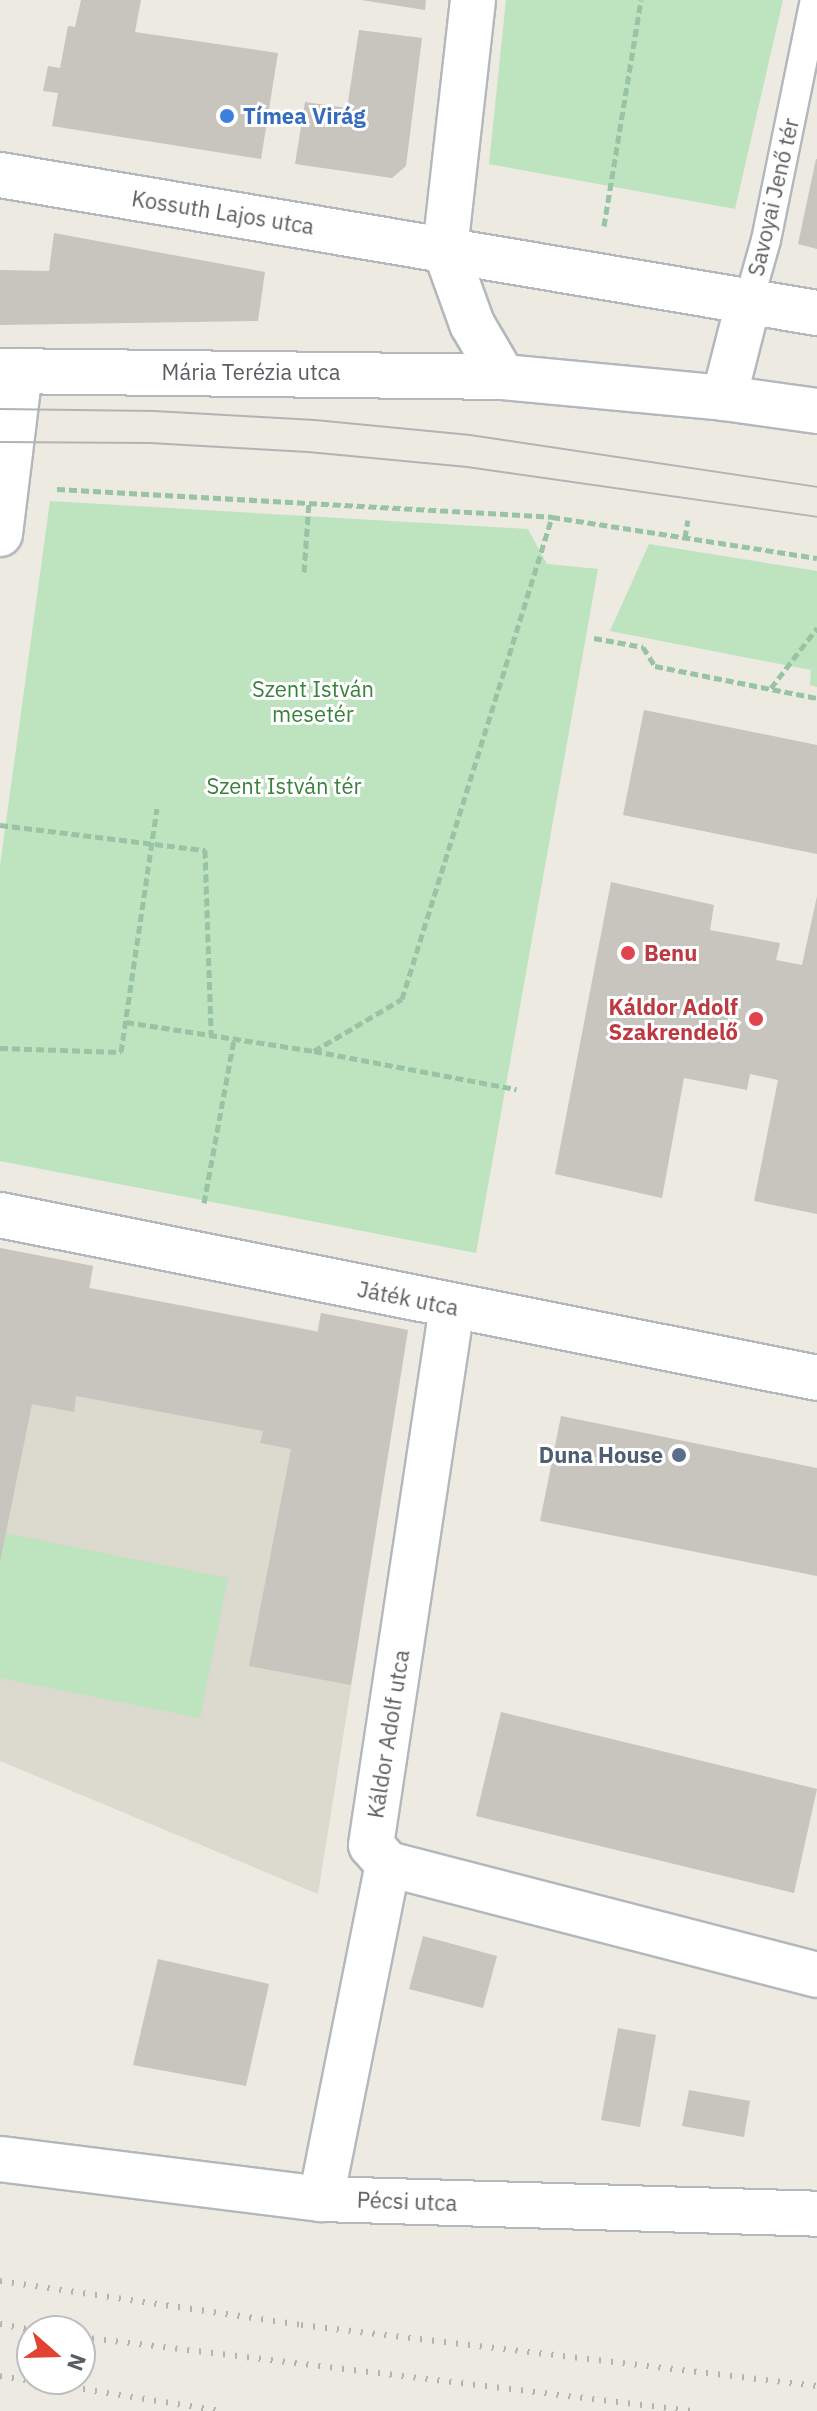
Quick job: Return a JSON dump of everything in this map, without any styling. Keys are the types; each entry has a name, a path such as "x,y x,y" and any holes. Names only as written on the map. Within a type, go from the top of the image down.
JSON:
{"street":[{"path":"473,0 445,249 472,324 503,377 724,398 817,411"},
{"name":"Kossuth Lajos utca","path":"0,175 445,249"},
{"name":"Savoyai Jenő tér","path":"445,249 749,300 724,398"},
{"path":"749,300 817,313"},
{"path":"0,534 6,486 10,371"},
{"name":"Mária Terézia utca","path":"10,371 503,377"},
{"name":"Játék utca","path":"0,1215 817,1378"},
{"name":"Káldor Adolf utca","path":"388,1864 371,1845 452,1307"},
{"path":"321,2199 388,1864 817,1975"},
{"name":"Pécsi utca","path":"0,2159 321,2199 817,2214"}],"lane":[{"name":"Savoyai Jenő tér","path":"749,300 766,240 815,0"}],"path":[{"path":"596,274 641,0"},
{"path":"6,486 552,517 817,558"},
{"path":"304,572 309,502"},
{"path":"314,1051 402,999 552,517"},
{"path":"685,538 688,520"},
{"path":"771,688 817,628"},
{"path":"594,638 643,647 655,666 817,698"},
{"path":"0,1048 121,1052 157,809"},
{"path":"0,825 205,850 211,1035"},
{"path":"126,1022 314,1051 516,1089"},
{"path":"160,1248 203,1208 234,1039"}],"shaded area":[{"path":"0,1248 93,1266 90,1288 317,1331 321,1313 408,1330 318,1894 0,1761"}],"green space":[{"path":"506,0 783,0 735,209 489,164"},
{"name":"Szent István tér","path":"50,501 528,529 547,564 598,569 476,1253 0,1161 0,866"},
{"path":"649,544 817,571 817,687 810,685 811,670 610,631"},
{"path":"0,1532 228,1578 200,1718 0,1678"}],"building":[{"path":"81,0 141,0 135,32 278,53 261,159 52,126 58,93 43,91 48,66 60,68 68,26 75,27"},
{"path":"361,0 426,0 425,10"},
{"path":"359,30 422,38 406,166 392,178 295,164 305,102 347,108"},
{"path":"817,159 817,249 798,244"},
{"path":"54,233 265,272 258,321 0,325 0,270 49,271"},
{"path":"644,710 817,745 817,854 623,815"},
{"path":"611,882 714,905 710,930 780,943 776,960 802,965 817,896 817,1214 754,1201 778,1080 750,1074 747,1090 684,1078 662,1198 555,1174"},
{"path":"0,1248 93,1266 89,1288 318,1332 321,1313 408,1330 351,1685 249,1666 291,1449 260,1443 263,1431 76,1396 74,1412 32,1404 0,1562"},
{"path":"561,1416 817,1468 817,1576 540,1521"},
{"path":"501,1712 817,1789 794,1893 476,1816"},
{"path":"423,1936 497,1956 483,2008 409,1989"},
{"path":"158,1959 269,1984 246,2086 133,2065"},
{"path":"618,2028 656,2035 640,2127 601,2120"},
{"path":"689,2090 750,2101 744,2137 682,2126"}],"tram line":[{"path":"0,409 154,411 315,420 470,435 817,487"},
{"path":"0,442 150,443 308,452 467,467 817,517"}],"railway":[{"path":"0,2281 301,2325 817,2386"},
{"path":"0,2324 16,2327"},
{"path":"96,2339 692,2411"},
{"path":"0,2376 222,2411"}],"place":[{"name":"Tímea Virág","path":"227,116"},
{"name":"Benu","path":"628,953"},
{"name":"Káldor Adolf Szakrendelő","path":"756,1019"},
{"name":"Duna House","path":"679,1455"}],"park label":[{"name":"Szent István mesetér","path":"313,700"}]}
